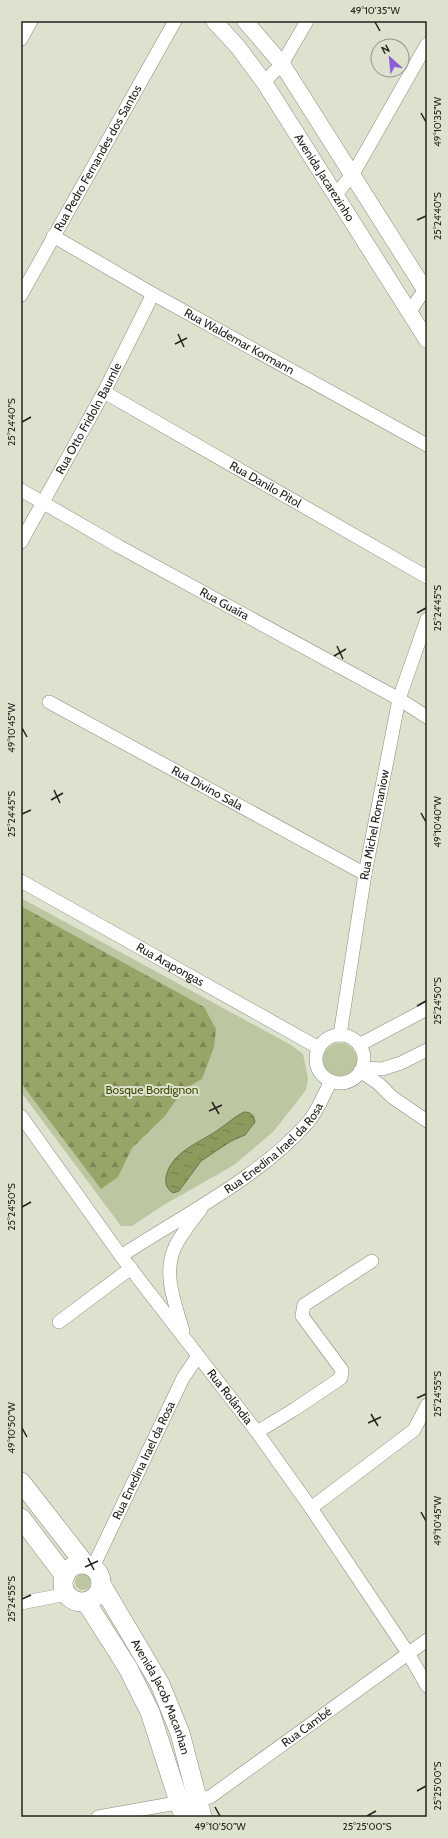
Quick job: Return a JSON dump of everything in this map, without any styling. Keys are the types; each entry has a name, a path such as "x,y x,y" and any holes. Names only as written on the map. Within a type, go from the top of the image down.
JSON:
{"main road":[{"path":"21,1482 89,1565 99,1574 101,1584 97,1595 86,1602 76,1601 21,1518"},
{"path":"66,1585 72,1567 89,1565"},
{"name":"Avenida Jacob Macanhan","path":"101,1584 160,1684 180,1733 192,1810"},
{"name":"Avenida Jacob Macanhan","path":"86,1602 128,1668 150,1712 192,1810"}],"street":[{"path":"21,39 31,21"},
{"name":"Rua Pedro Fernandes dos Santos","path":"21,295 175,21"},
{"name":"Avenida Jacarezinho","path":"214,21 238,47 264,82 427,340"},
{"name":"Avenida Jacarezinho","path":"245,21 282,64 426,290"},
{"path":"264,82 282,64 307,21"},
{"path":"336,194 353,174 427,44"},
{"name":"Rua Waldemar Kormann","path":"53,236 153,294 427,445"},
{"path":"409,313 426,290"},
{"name":"Rua Otto Fridoln Baumle","path":"21,542 104,392 153,294"},
{"name":"Rua Danilo Pitol","path":"104,392 427,578"},
{"name":"Rua Guaíra","path":"21,490 125,550 399,699 427,717"},
{"name":"Rua Michel Romaniow","path":"340,1035 365,874 399,699 427,619"},
{"name":"Rua Divino Sala","path":"49,702 365,874"},
{"name":"Rua Arapongas","path":"21,881 319,1048"},
{"path":"359,1045 427,1009"},
{"path":"340,1035 349,1037 359,1045 364,1056 361,1069 350,1081 340,1083 331,1081 323,1075 318,1067 316,1057 319,1048 326,1040 340,1035"},
{"path":"361,1069 382,1070 401,1063 427,1050"},
{"path":"361,1069 392,1097 427,1121"},
{"name":"Rua Enedina Irael da Rosa","path":"122,1256 204,1204 274,1156 310,1120 331,1081"},
{"name":"Rua Rolândia","path":"21,1116 122,1256 257,1432 311,1508 408,1653 427,1686"},
{"name":"Rua Enedina Irael da Rosa","path":"186,1339 172,1291 170,1274 172,1259 174,1248 204,1204"},
{"path":"257,1432 295,1409 341,1378 342,1370 302,1316 304,1305 372,1261"},
{"path":"59,1322 131,1268"},
{"name":"Rua Enedina Irael da Rosa","path":"89,1565 183,1378 198,1356"},
{"path":"311,1508 414,1430 427,1405"},
{"path":"21,1603 66,1585"},
{"name":"Rua Cambé","path":"98,1817 192,1810 427,1640"}],"green space":[{"name":"Bosque Bordignon","path":"21,898 291,1045 303,1054 308,1079 306,1090 273,1132 234,1165 162,1206 132,1226 121,1226 21,1092"},
{"path":"21,906 204,1007 216,1029 214,1047 202,1079 183,1090 165,1116 132,1148 118,1177 101,1189 21,1083"},
{"path":"337,1043 343,1043 347,1044 354,1050 357,1060 356,1067 350,1074 343,1077 337,1077 333,1076 326,1070 323,1063 323,1057 324,1053 330,1046"},
{"path":"83,1574 89,1576 91,1582 89,1588 83,1590 77,1588 75,1582 77,1576"}],"water":[{"path":"244,1112 252,1114 255,1122 245,1135 231,1141 201,1161 179,1191 173,1193 169,1190 166,1184 166,1177 169,1168 174,1161 187,1149"}]}
